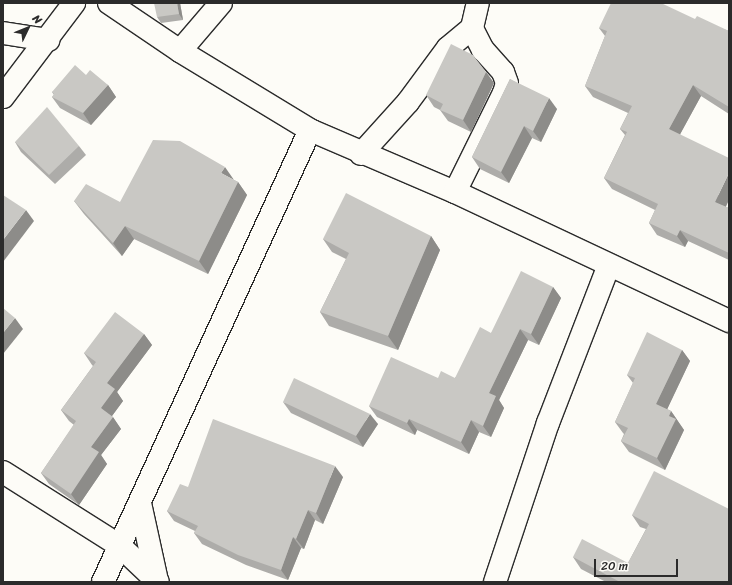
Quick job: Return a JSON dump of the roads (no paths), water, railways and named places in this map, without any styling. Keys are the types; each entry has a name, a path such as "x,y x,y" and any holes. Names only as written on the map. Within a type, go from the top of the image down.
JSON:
{"street":[{"path":"3,97 48,40 74,3"},
{"path":"109,3 180,51 310,130 361,154 455,192 729,321"},
{"path":"180,51 221,3"},
{"path":"361,154 408,102 448,48 472,28 478,3"},
{"path":"455,192 504,93 507,83 503,72 483,50 472,28"},
{"path":"3,33 48,40"},
{"path":"103,582 310,130"},
{"path":"498,581 548,422 609,265"},
{"path":"3,472 120,546 158,581"},
{"path":"140,504 158,581"}]}
